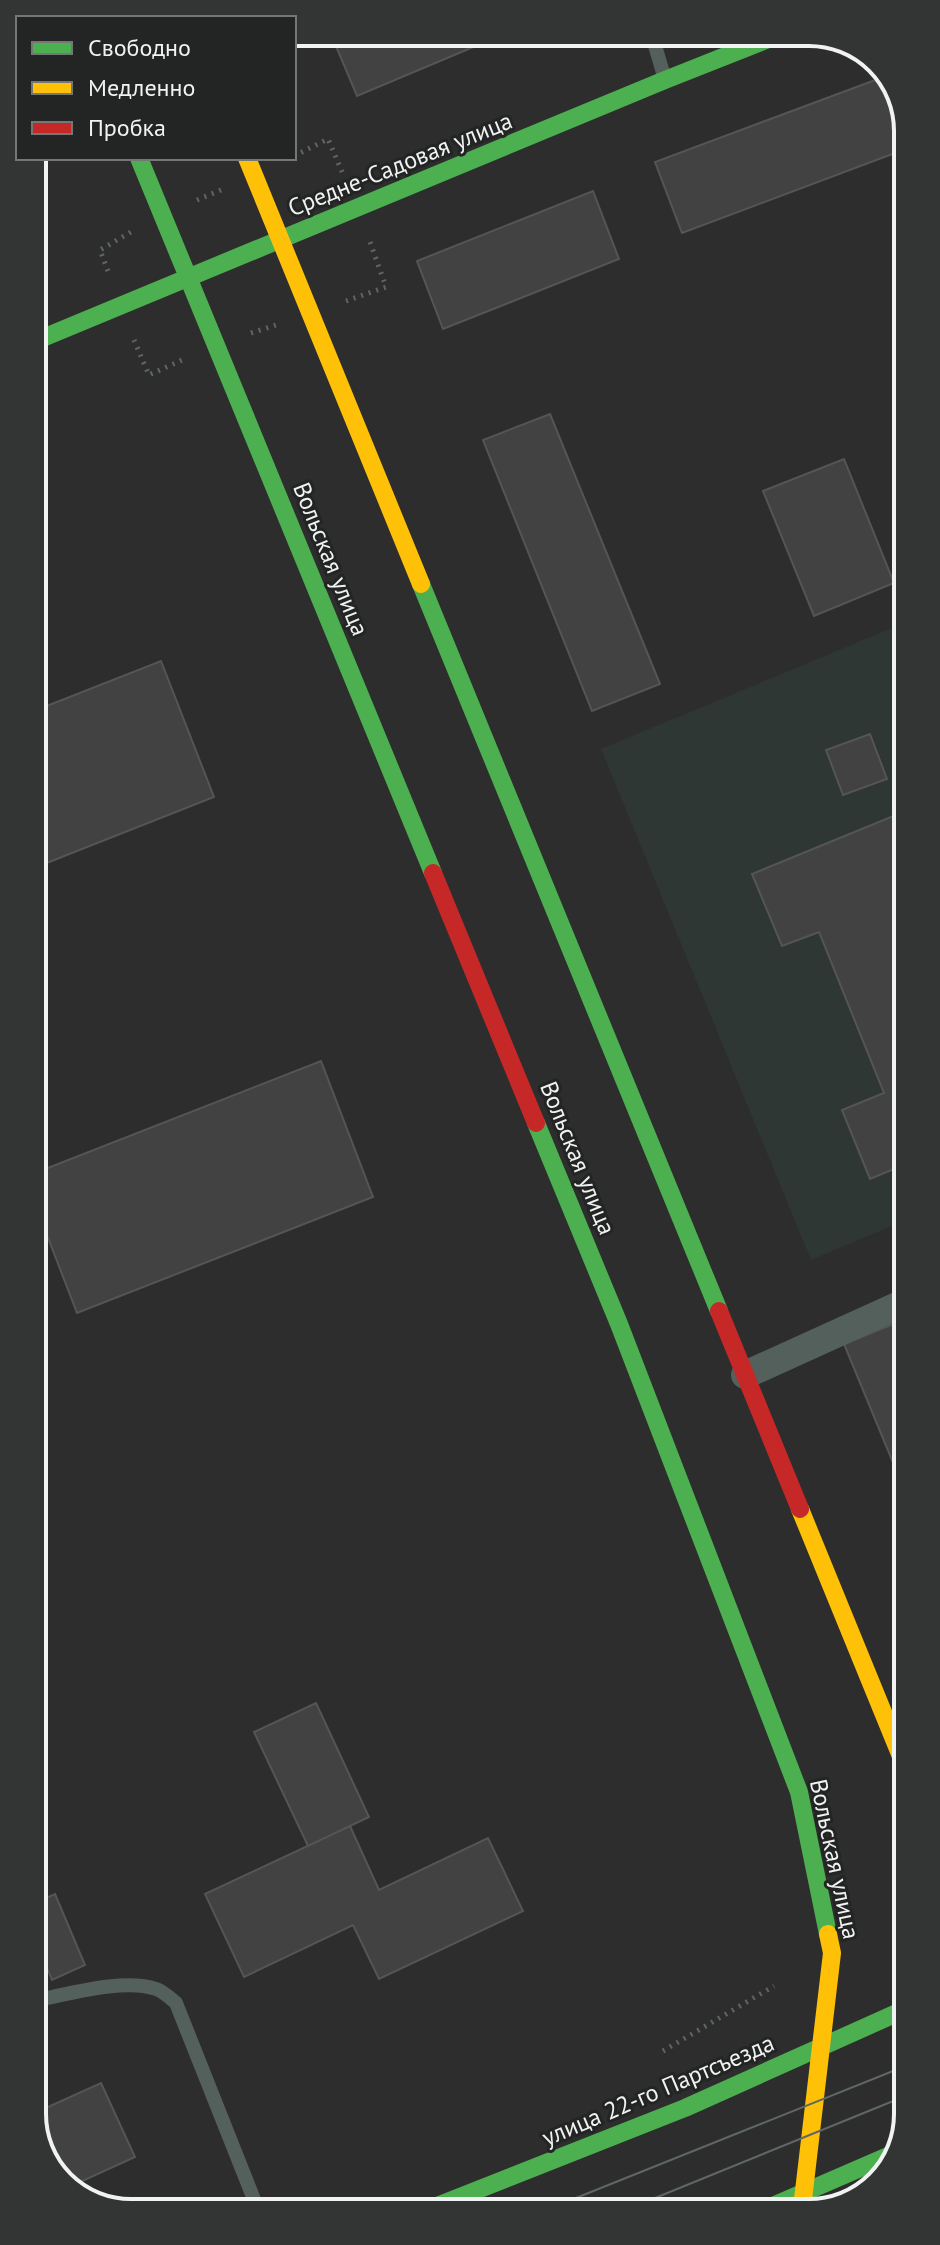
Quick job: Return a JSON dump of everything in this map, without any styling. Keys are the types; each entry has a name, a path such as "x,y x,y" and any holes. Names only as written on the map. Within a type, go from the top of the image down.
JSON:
{"main road":[{"name":"Средне-Садовая улица","path":"46,337 751,46"},
{"name":"Вольская улица","path":"140,160 619,1324 799,1792 832,1953 803,2199"},
{"path":"248,160 894,1739"},
{"name":"улица 22-го Партсъезда","path":"454,2199 685,2108 894,2014"},
{"path":"807,2199 880,2161"}],"street":[{"path":"745,1375 894,1307"}],"lane":[{"path":"655,46 665,80"},
{"path":"46,1998 135,1984 159,1989 176,2003 254,2199"}],"path":[{"path":"296,155 328,139"},
{"path":"663,2051 774,1986"}],"shaded area":[{"path":"894,627 894,1225 811,1260 601,749"}],"building":[{"path":"336,46 476,46 357,96"},
{"path":"876,80 883,88 892,114 894,153 682,233 655,162"},
{"path":"593,191 619,259 443,329 417,261"},
{"path":"550,414 660,684 592,711 483,440"},
{"path":"844,459 894,583 814,616 763,491"},
{"path":"161,661 214,797 46,863 46,706"},
{"path":"870,734 887,779 843,795 826,750"},
{"path":"894,816 894,1169 870,1179 842,1110 884,1093 819,932 782,946 752,874"},
{"path":"321,1061 373,1197 77,1313 46,1233 46,1169"},
{"path":"894,1324 894,1465 844,1344"},
{"path":"316,1703 369,1817 308,1846 254,1732"},
{"path":"350,1826 379,1890 488,1838 523,1911 379,1979 353,1925 244,1977 205,1894"},
{"path":"55,1894 85,1965 52,1980 46,1966 46,1898"},
{"path":"101,2083 135,2157 80,2182 67,2170 55,2152 47,2125 46,2108"}],"tram line":[{"path":"573,2199 894,2071"},
{"path":"653,2199 894,2101"}],"traffic: fast":[{"path":"46,337 751,46"},
{"path":"140,160 433,873"},
{"path":"421,584 719,1311"},
{"path":"536,1123 619,1324 799,1792 828,1934"},
{"path":"454,2199 685,2108 894,2014"},
{"path":"789,2199 882,2159"}],"traffic: slow":[{"path":"248,160 421,584"},
{"path":"800,1509 894,1739"},
{"path":"803,2199 832,1953 828,1934"}],"traffic: jam":[{"path":"433,873 536,1123"},
{"path":"719,1311 800,1509"}]}
